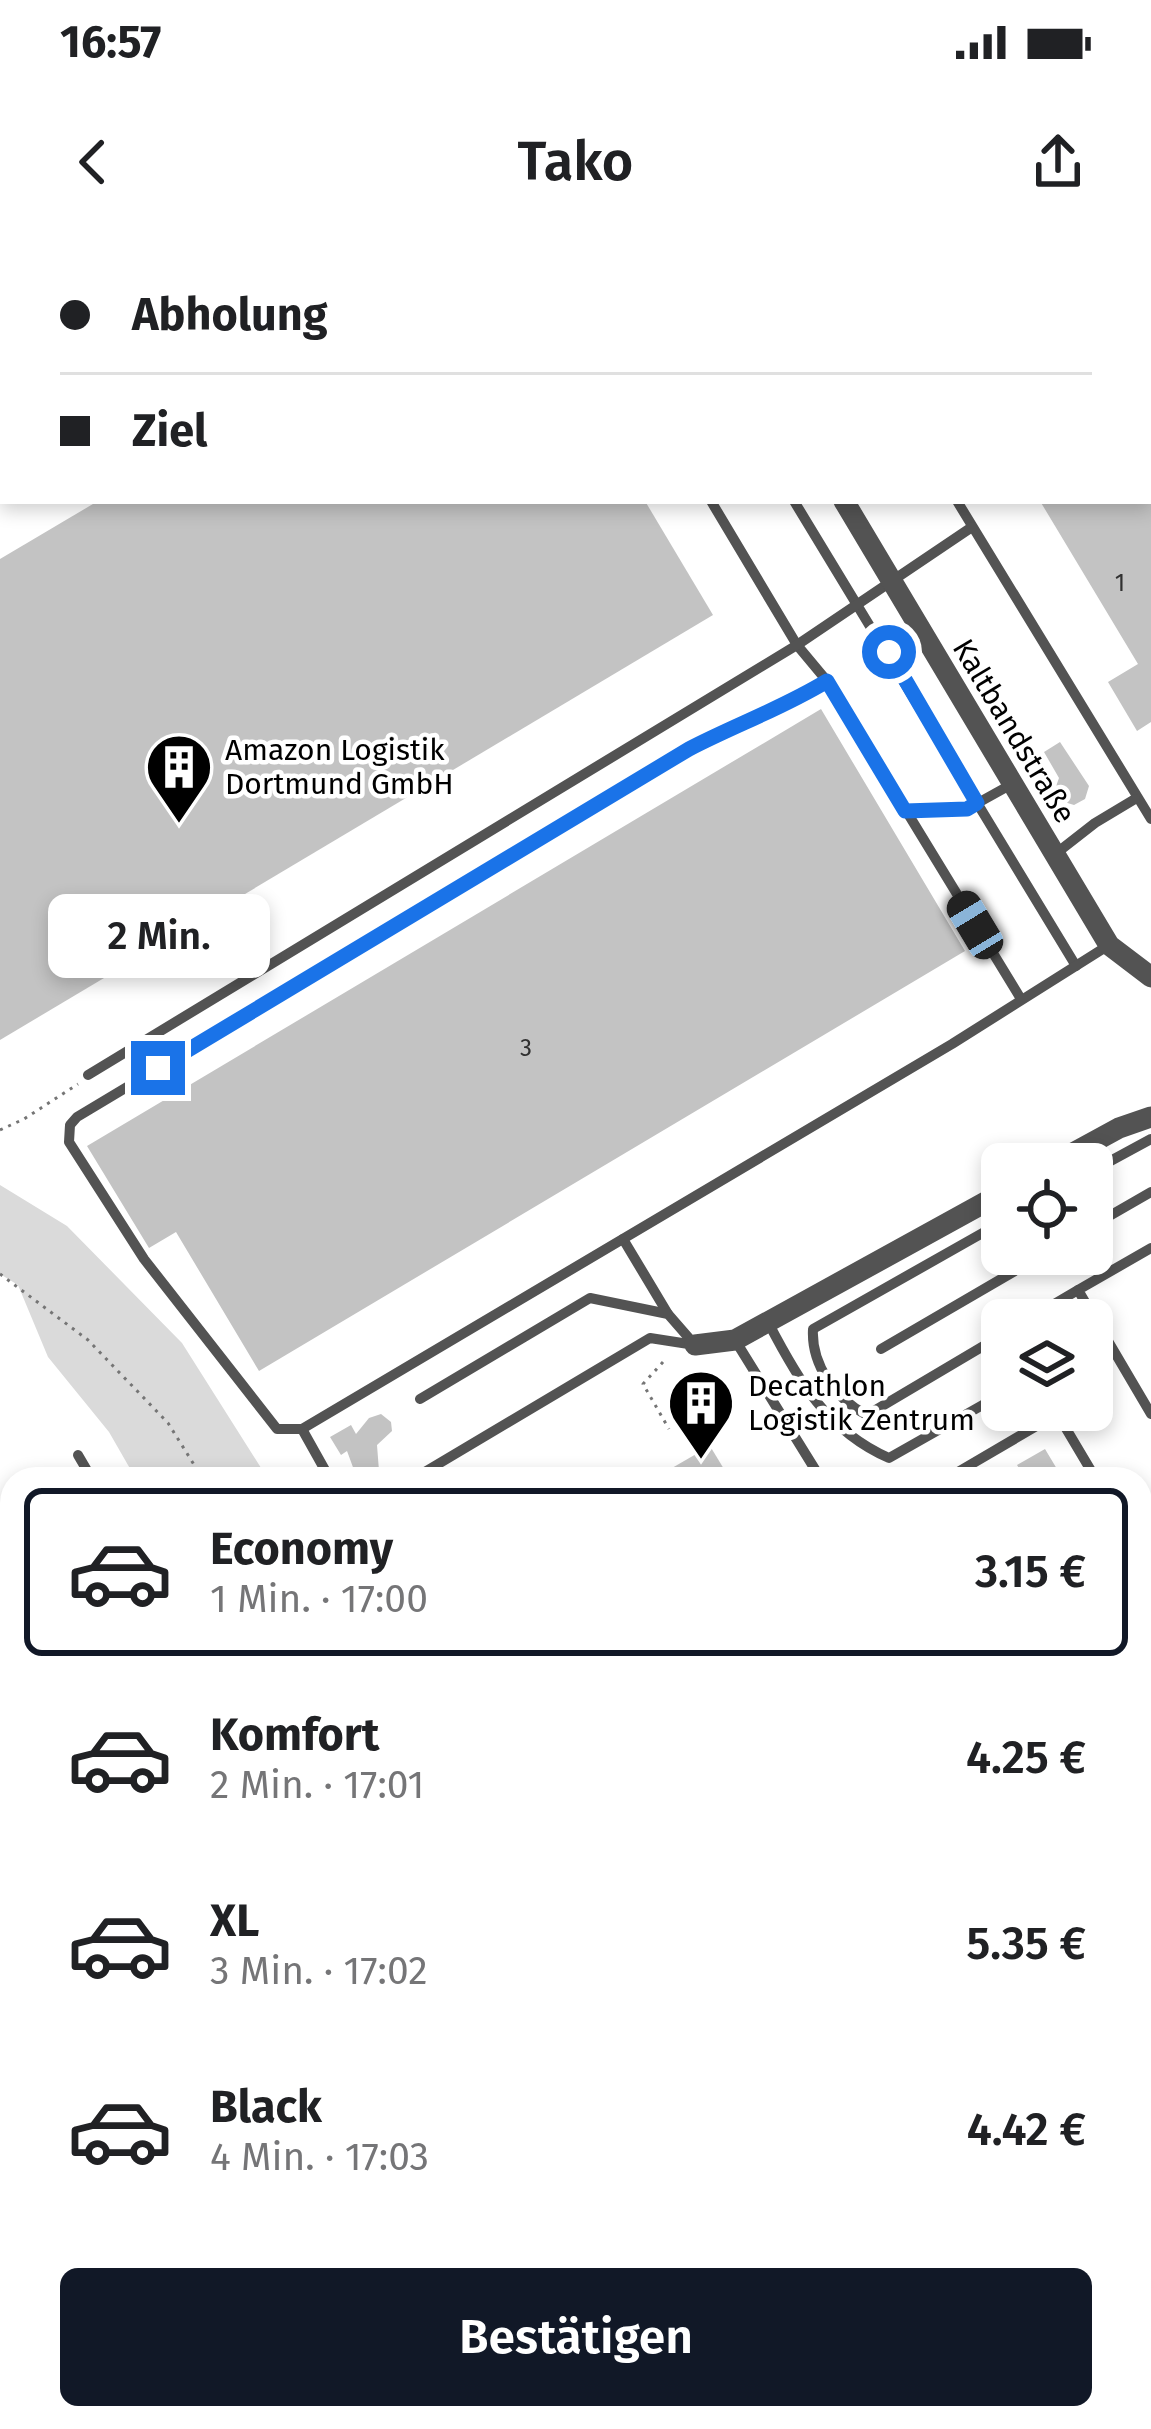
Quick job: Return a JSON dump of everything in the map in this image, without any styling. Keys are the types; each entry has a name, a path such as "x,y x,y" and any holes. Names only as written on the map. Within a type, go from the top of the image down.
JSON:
{"street":[{"name":"Kaltbandstraße","path":"846,504 1109,945 1151,977"},
{"path":"1092,1143 1151,1117"},
{"path":"694,1345 735,1340 981,1205"}],"lane":[{"path":"713,504 1021,1000"},
{"path":"796,504 1076,966"},
{"path":"959,504 1151,820"},
{"path":"88,1075 797,645 972,527"},
{"path":"889,652 921,635"},
{"path":"827,681 791,703 689,749 70,1125 69,1142 145,1259 277,1429 302,1430 1109,945"},
{"path":"905,811 967,809 1012,784"},
{"path":"1054,855 1135,799"},
{"path":"1113,1160 1151,1139"},
{"path":"1113,1214 1151,1192"},
{"path":"813,1329 981,1234"},
{"path":"623,1239 668,1314 694,1345"},
{"path":"1063,1299 1151,1248"},
{"path":"880,1349 1008,1275"},
{"path":"1078,1290 1151,1414"},
{"path":"420,1399 590,1298 668,1314"},
{"path":"800,1305 813,1329 812,1350 825,1376 850,1407 867,1415 981,1347"},
{"path":"768,1322 801,1384 832,1422 868,1449 889,1458 981,1406"},
{"path":"433,1467 650,1338 694,1345"},
{"path":"735,1340 814,1467"},
{"path":"302,1430 323,1467"},
{"path":"966,1467 1025,1431"},
{"path":"1067,1431 1089,1467"},
{"path":"78,1455 85,1467"}],"path":[{"path":"0,1130 68,1094 88,1075"},
{"path":"0,1274 88,1340 168,1423 195,1467"},
{"path":"663,1362 643,1384 669,1429"}],"shaded area":[{"path":"0,1185 67,1226 182,1343 260,1467 129,1467 109,1432 48,1357 18,1285 0,1274"}],"building":[{"name":"Amazon Logistik Dortmund GmbH","path":"93,504 647,504 713,615 0,1040 0,559"},
{"path":"1042,504 1151,504 1151,722 1137,731 1108,682 1138,664"},
{"path":"821,709 965,951 259,1371 176,1232 149,1248 87,1146"},
{"path":"1060,742 1089,786 1085,799 1074,805 1061,801 1055,789 1059,778 1044,752"},
{"path":"381,1414 391,1422 392,1431 377,1445 379,1467 353,1467 347,1451 341,1455 330,1437 351,1425 356,1434 369,1418"},
{"path":"710,1446 723,1467 674,1467"},
{"path":"1045,1449 1056,1467 1018,1467"}],"place":[{"name":"Amazon Logistik Dortmund GmbH","path":"179,826"},
{"name":"Decathlon Logistik Zentrum","path":"701,1462"}],"route":[{"path":"158,1068 689,749 791,703 827,681 905,811 967,809 977,803 889,652"}]}
